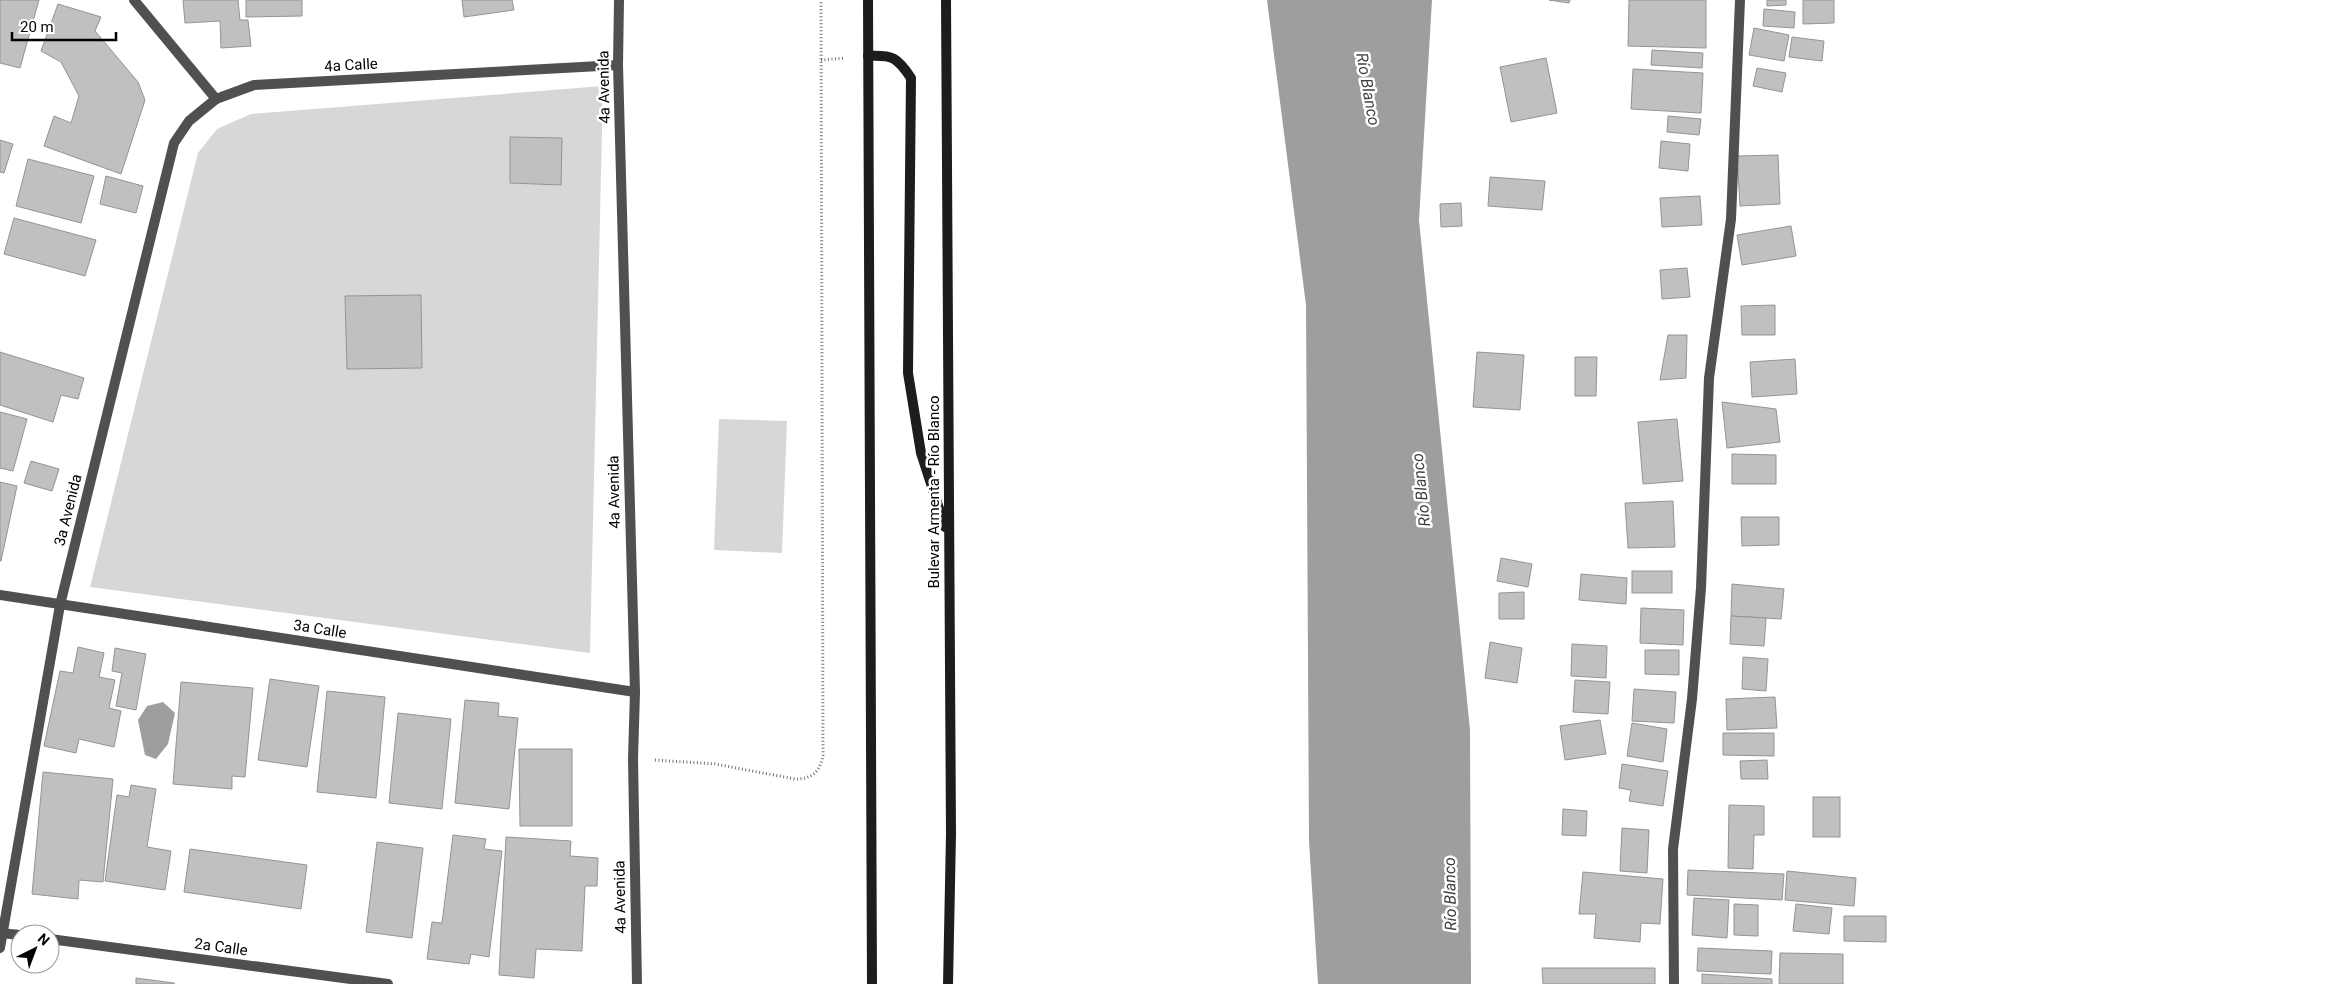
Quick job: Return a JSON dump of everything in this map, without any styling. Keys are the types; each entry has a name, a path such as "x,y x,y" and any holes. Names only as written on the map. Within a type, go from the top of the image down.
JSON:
{"main road":[{"path":"868,0 872,984"},
{"name":"Bulevar Armenta - Río Blanco","path":"946,0 951,834 948,984"},
{"path":"868,56 888,55 902,64 911,78 908,373 921,453 949,537"}],"street":[{"path":"134,0 216,99"},
{"name":"4a Avenida","path":"619,0 618,65 635,692 633,759 637,984"},
{"path":"1674,984 1673,849 1692,699 1701,588 1709,378 1731,220 1740,0"},
{"name":"4a Calle","path":"216,99 254,85 618,65"},
{"name":"3a Avenida","path":"0,948 1,933 60,605 174,144 189,121 216,99"},
{"name":"3a Calle","path":"0,595 635,692"},
{"name":"2a Calle","path":"60,940 388,984"}],"path":[{"path":"633,759 715,764 795,779 804,779 815,775 821,766 823,745 821,0"}],"shaded area":[{"path":"603,86 590,653 90,587 198,153 217,129 251,114"},
{"path":"719,419 787,421 782,553 714,550"}],"water":[{"name":"Río Blanco","path":"1267,0 1432,0 1419,220 1470,730 1471,984 1318,984 1309,841 1306,305"},
{"path":"163,702 175,713 168,744 156,759 145,755 138,720 147,706"}],"building":[{"path":"0,0 39,0 20,68 0,63"},
{"path":"183,0 238,0 240,20 248,20 251,46 221,48 220,21 185,23"},
{"path":"246,0 302,0 302,16 246,17"},
{"path":"462,0 512,0 514,10 464,17"},
{"path":"1549,0 1570,0 1569,3"},
{"path":"1629,0 1706,0 1706,48 1628,46"},
{"path":"1767,0 1786,0 1786,5 1767,6"},
{"path":"1803,0 1834,0 1834,23 1803,24"},
{"path":"58,4 101,17 95,31 138,82 145,100 121,174 44,146 54,116 71,123 79,96 61,62 41,51"},
{"path":"1764,9 1795,12 1794,28 1763,26"},
{"path":"1754,28 1789,35 1784,61 1749,55"},
{"path":"1792,37 1824,41 1822,61 1789,57"},
{"path":"1652,50 1703,53 1702,68 1651,65"},
{"path":"1546,58 1557,113 1511,122 1500,67"},
{"path":"1757,68 1786,73 1782,92 1753,86"},
{"path":"1633,69 1703,73 1701,113 1631,109"},
{"path":"1668,116 1701,119 1699,135 1667,132"},
{"path":"510,137 562,138 561,185 510,183"},
{"path":"0,140 13,144 4,173 0,172"},
{"path":"1661,141 1690,144 1688,171 1659,168"},
{"path":"1778,155 1780,204 1740,206 1737,156"},
{"path":"28,159 94,176 81,223 16,206"},
{"path":"106,176 143,186 136,213 100,204"},
{"path":"1490,177 1545,181 1542,210 1488,206"},
{"path":"1700,196 1702,225 1662,227 1660,198"},
{"path":"1461,203 1462,226 1441,227 1440,204"},
{"path":"14,218 96,240 85,276 4,254"},
{"path":"1791,226 1796,256 1742,265 1737,235"},
{"path":"1687,268 1690,297 1662,299 1660,270"},
{"path":"421,295 422,368 347,369 345,296"},
{"path":"1775,305 1775,335 1742,335 1741,306"},
{"path":"1668,335 1687,335 1686,378 1660,380"},
{"path":"0,352 84,378 78,399 61,395 53,422 0,405"},
{"path":"1477,352 1524,355 1520,410 1473,407"},
{"path":"1575,357 1597,357 1596,396 1575,396"},
{"path":"1795,359 1797,394 1752,397 1750,362"},
{"path":"1722,402 1776,409 1780,442 1727,448"},
{"path":"0,412 27,419 13,471 0,468"},
{"path":"1677,419 1683,481 1643,484 1638,422"},
{"path":"1732,454 1776,455 1776,484 1732,484"},
{"path":"31,461 59,469 52,491 24,483"},
{"path":"0,482 17,486 1,561 0,561"},
{"path":"1673,501 1675,547 1628,548 1625,503"},
{"path":"1741,517 1779,517 1779,545 1742,546"},
{"path":"1501,558 1532,564 1528,587 1497,581"},
{"path":"1632,571 1672,571 1672,593 1632,593"},
{"path":"1581,574 1627,578 1626,604 1579,600"},
{"path":"1732,584 1784,589 1781,619 1731,616"},
{"path":"1524,592 1524,619 1499,619 1499,593"},
{"path":"1641,608 1684,610 1683,645 1640,643"},
{"path":"1731,616 1766,618 1764,646 1730,644"},
{"path":"1490,642 1522,648 1517,683 1485,678"},
{"path":"1572,644 1607,646 1606,678 1571,676"},
{"path":"78,647 104,653 99,677 115,680 109,708 121,711 114,747 79,739 76,753 44,746 60,671 73,673"},
{"path":"115,648 146,654 136,710 116,706 122,673 112,671"},
{"path":"1645,650 1679,650 1679,675 1645,674"},
{"path":"1743,657 1768,659 1766,691 1742,689"},
{"path":"270,679 319,686 307,767 258,760"},
{"path":"1575,680 1610,682 1608,714 1573,712"},
{"path":"181,682 253,688 245,777 232,776 232,789 173,784"},
{"path":"1634,689 1676,692 1674,723 1632,721"},
{"path":"327,691 385,697 376,798 317,792"},
{"path":"1775,697 1777,728 1727,730 1726,699"},
{"path":"465,700 499,703 498,716 518,718 509,809 455,803"},
{"path":"398,713 451,719 442,809 389,803"},
{"path":"1600,720 1606,754 1565,760 1560,726"},
{"path":"1632,723 1667,729 1663,762 1627,756"},
{"path":"1723,733 1774,733 1774,756 1723,755"},
{"path":"519,749 572,749 572,826 520,826"},
{"path":"1767,760 1768,779 1741,779 1740,761"},
{"path":"1622,764 1668,771 1663,806 1629,801 1631,790 1619,788"},
{"path":"43,772 113,779 103,882 79,880 78,899 32,894"},
{"path":"131,785 156,789 147,847 171,851 165,890 105,881 117,795 129,797"},
{"path":"1813,797 1840,797 1840,837 1813,837"},
{"path":"1729,805 1764,806 1764,835 1754,835 1753,869 1728,868"},
{"path":"1563,809 1587,811 1586,836 1562,835"},
{"path":"1622,828 1649,830 1647,873 1620,871"},
{"path":"453,835 486,839 484,849 502,851 489,957 471,954 469,964 427,959 432,922 442,923"},
{"path":"506,837 571,841 570,856 598,858 597,886 585,886 582,951 536,949 534,978 499,975"},
{"path":"377,842 423,848 412,938 366,932"},
{"path":"190,849 307,865 301,909 184,892"},
{"path":"1688,870 1784,874 1782,900 1687,895"},
{"path":"1787,871 1856,878 1854,906 1785,900"},
{"path":"1583,872 1663,879 1660,924 1641,923 1640,942 1594,938 1596,914 1579,914"},
{"path":"1694,898 1729,900 1727,938 1692,935"},
{"path":"1734,904 1758,905 1758,936 1734,935"},
{"path":"1796,904 1832,908 1829,934 1793,931"},
{"path":"1844,916 1886,916 1886,942 1844,941"},
{"path":"1698,948 1772,951 1771,974 1697,971"},
{"path":"1780,953 1843,954 1843,984 1779,984"},
{"path":"1542,968 1655,968 1655,984 1543,984"},
{"path":"1702,974 1772,979 1772,984 1702,984"},
{"path":"136,978 174,983 175,984 136,984"}]}
